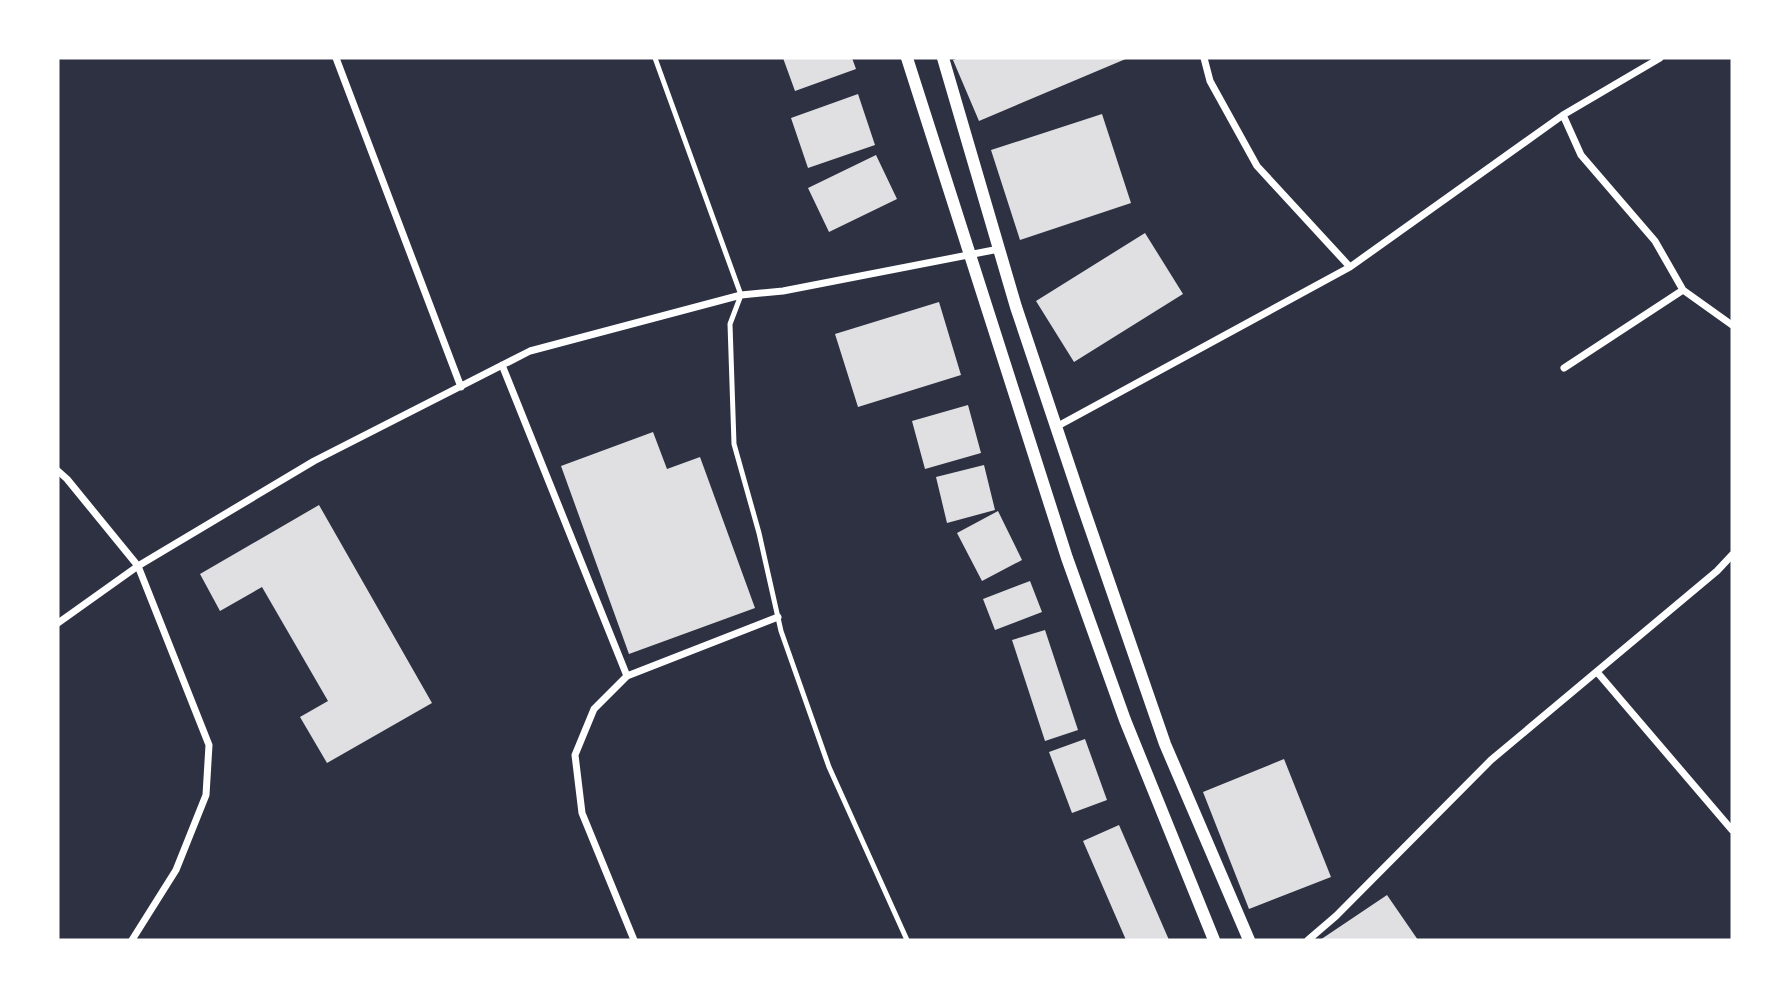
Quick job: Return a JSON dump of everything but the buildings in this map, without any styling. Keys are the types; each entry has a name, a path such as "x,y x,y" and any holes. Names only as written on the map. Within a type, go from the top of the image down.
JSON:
{"street":[{"path":"336,58 461,387"},
{"path":"907,58 1072,570 1125,720 1214,940"},
{"path":"943,58 1016,307 1165,744 1249,940"},
{"path":"1204,58 1210,81 1257,166 1350,267"},
{"path":"1056,427 1350,267 1563,115 1660,58"},
{"path":"1563,115 1581,155 1655,241 1683,290 1732,326"},
{"path":"58,623 138,566 314,461 530,351 741,295 783,291 999,249"},
{"path":"1564,368 1683,290"},
{"path":"502,365 627,676"},
{"path":"58,471 138,566 209,745 206,795 176,870 132,940"},
{"path":"1308,940 1336,916 1491,760 1717,571 1732,555"},
{"path":"634,940 582,813 575,755 594,709 627,676 778,617"},
{"path":"1597,671 1732,830"}],"lane":[{"path":"655,58 741,295 730,324 734,444 759,533 781,631 829,767 907,940"}]}
